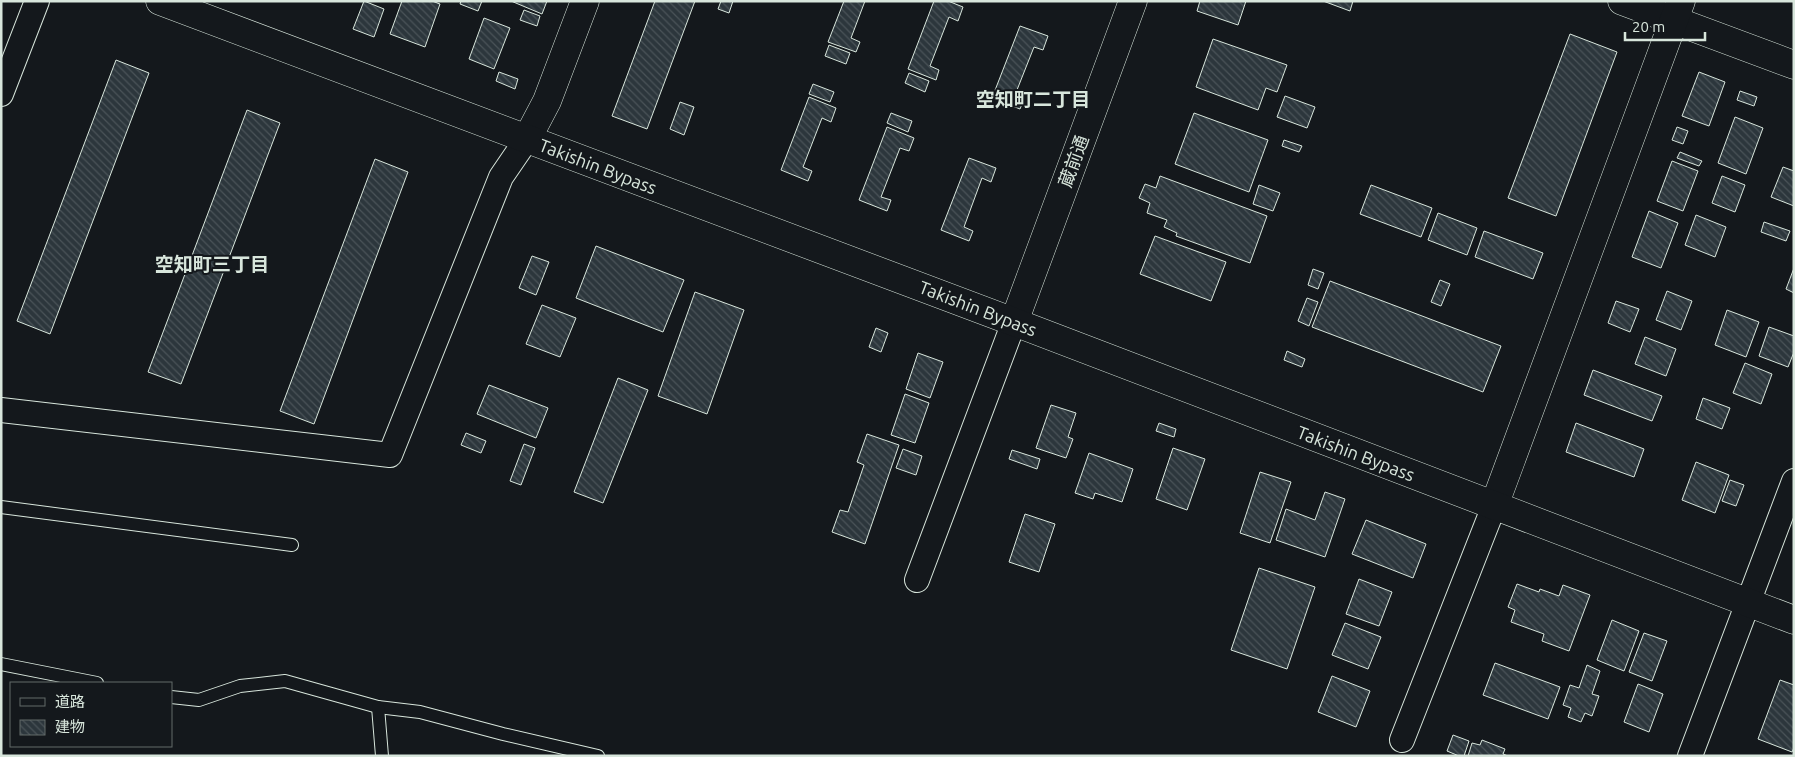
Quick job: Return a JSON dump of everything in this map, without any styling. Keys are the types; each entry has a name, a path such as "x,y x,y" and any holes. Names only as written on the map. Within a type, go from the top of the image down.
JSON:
{"main road":[{"name":"Takishin Bypass","path":"160,1 1014,322 1794,620"},
{"path":"527,139 547,100 584,1"},
{"name":"蔵前通","path":"1014,322 1133,1"},
{"path":"1622,1 1678,11 1794,65"},
{"path":"1494,506 1678,11"}],"street":[{"path":"1,94 37,1"},
{"path":"1,410 390,455 501,177 527,139"},
{"path":"918,580 1014,322"},
{"path":"1690,756 1794,481"},
{"path":"1402,740 1494,506"}],"lane":[{"path":"1,507 292,545"},
{"path":"1,664 92,682"},
{"path":"172,697 199,700 240,686 285,681 378,707 420,712 598,756"},
{"path":"378,707 382,756"}],"building":[{"path":"364,1 384,9 374,37 353,29"},
{"path":"402,1 432,1 440,4 425,47 390,34"},
{"path":"461,1 482,1 478,11 460,4"},
{"path":"511,1 547,1 542,14"},
{"path":"655,1 695,1 647,129 612,116"},
{"path":"721,1 733,1 729,13 718,9"},
{"path":"844,1 865,1 851,38 860,42 856,52 828,42"},
{"path":"934,1 948,1 963,7 958,21 949,17 930,66 939,70 936,80 908,69"},
{"path":"1200,1 1246,1 1238,25 1197,11"},
{"path":"1323,1 1353,1 1350,11"},
{"path":"524,10 540,16 537,26 520,20"},
{"path":"484,18 510,28 494,69 469,59"},
{"path":"1020,26 1048,36 1043,50 1034,47 1015,95 1024,99 1020,109 992,98"},
{"path":"1570,34 1617,52 1556,216 1508,198"},
{"path":"1213,39 1287,65 1277,92 1266,88 1258,110 1196,87"},
{"path":"829,45 850,53 846,64 825,56"},
{"path":"116,60 149,73 50,334 17,321"},
{"path":"499,72 518,79 515,89 496,81"},
{"path":"1699,72 1725,82 1709,126 1682,116"},
{"path":"909,73 929,81 925,92 905,83"},
{"path":"813,84 834,92 830,102 809,94"},
{"path":"1740,91 1757,97 1754,106 1737,100"},
{"path":"1285,96 1315,107 1307,128 1277,117"},
{"path":"809,97 836,108 831,122 822,118 803,167 812,171 808,181 781,170"},
{"path":"680,102 694,107 684,135 670,129"},
{"path":"247,110 280,123 181,384 148,372"},
{"path":"891,113 912,121 908,132 887,123"},
{"path":"1194,113 1268,140 1249,192 1175,164"},
{"path":"1735,117 1763,128 1746,174 1718,163"},
{"path":"887,127 914,138 909,151 900,148 881,197 891,200 887,211 859,200"},
{"path":"1677,127 1688,131 1683,144 1672,140"},
{"path":"1284,140 1302,146 1299,152 1282,146"},
{"path":"1680,152 1702,161 1699,166 1677,158"},
{"path":"969,158 996,168 991,182 982,178 964,227 973,231 969,241 941,230"},
{"path":"375,159 408,172 314,424 280,411"},
{"path":"1672,161 1698,171 1683,211 1657,201"},
{"path":"1783,167 1794,171 1794,206 1771,197"},
{"path":"1160,176 1267,216 1250,263 1176,236 1177,233 1164,227 1167,220 1147,213 1150,203 1139,198 1145,184 1156,188"},
{"path":"1722,176 1745,185 1735,212 1712,203"},
{"path":"1259,185 1280,193 1273,211 1253,204"},
{"path":"1371,185 1432,208 1421,237 1360,214"},
{"path":"1649,211 1678,223 1661,268 1632,257"},
{"path":"1438,213 1477,228 1467,255 1428,240"},
{"path":"1696,215 1726,227 1715,257 1685,245"},
{"path":"1764,222 1790,231 1786,241 1761,232"},
{"path":"1484,231 1543,253 1533,279 1475,257"},
{"path":"1155,236 1226,262 1211,301 1140,274"},
{"path":"596,246 684,280 663,332 576,298"},
{"path":"532,256 549,262 536,295 519,288"},
{"path":"1794,268 1794,293 1786,289"},
{"path":"1313,269 1324,273 1318,289 1308,285"},
{"path":"1440,280 1450,284 1441,306 1431,302"},
{"path":"1330,281 1501,346 1483,392 1312,327"},
{"path":"1667,291 1692,301 1681,330 1656,320"},
{"path":"695,292 744,310 707,414 658,396"},
{"path":"1307,298 1318,302 1309,326 1298,321"},
{"path":"1616,301 1639,309 1630,332 1608,323"},
{"path":"542,305 576,318 560,357 526,344"},
{"path":"1727,310 1759,322 1746,357 1715,345"},
{"path":"1769,327 1794,336 1794,352 1788,367 1759,356"},
{"path":"876,328 888,333 881,352 869,347"},
{"path":"1645,337 1676,349 1666,376 1635,364"},
{"path":"1287,351 1305,359 1302,367 1284,360"},
{"path":"918,353 943,362 930,398 906,389"},
{"path":"1745,363 1772,374 1761,404 1733,393"},
{"path":"1593,370 1662,396 1652,421 1584,395"},
{"path":"618,378 648,390 603,503 574,492"},
{"path":"489,385 548,408 536,438 477,414"},
{"path":"905,394 929,403 915,443 891,435"},
{"path":"1703,398 1730,408 1722,429 1696,419"},
{"path":"1051,405 1076,413 1068,437 1073,439 1066,458 1036,448"},
{"path":"1159,423 1176,429 1174,437 1156,431"},
{"path":"1576,423 1644,449 1634,477 1566,452"},
{"path":"466,433 486,441 481,453 461,445"},
{"path":"867,434 899,445 865,544 832,532 840,510 848,512 864,465 857,462"},
{"path":"524,444 535,448 521,485 510,481"},
{"path":"1173,448 1205,459 1187,510 1156,499"},
{"path":"903,449 922,456 916,475 896,468"},
{"path":"1012,450 1040,459 1037,469 1009,459"},
{"path":"1089,453 1133,469 1122,502 1095,493 1093,499 1075,493"},
{"path":"1696,462 1729,475 1715,513 1682,500"},
{"path":"1260,472 1291,482 1270,543 1240,533"},
{"path":"1730,480 1744,485 1736,506 1722,501"},
{"path":"1325,492 1345,499 1325,557 1276,540 1286,509 1315,520"},
{"path":"1025,514 1055,524 1039,572 1009,562"},
{"path":"1366,520 1426,544 1413,578 1352,554"},
{"path":"1259,568 1315,587 1287,669 1231,650"},
{"path":"1359,579 1392,592 1379,626 1346,614"},
{"path":"1517,584 1539,592 1540,589 1559,596 1563,585 1590,595 1569,651 1542,641 1544,634 1511,622 1515,610 1508,607"},
{"path":"1612,620 1639,631 1624,671 1597,660"},
{"path":"1345,623 1381,637 1368,669 1332,655"},
{"path":"1644,633 1667,641 1652,681 1629,672"},
{"path":"1495,663 1560,687 1548,719 1483,695"},
{"path":"1587,665 1600,671 1592,694 1599,696 1592,716 1585,713 1581,722 1568,717 1571,708 1563,705 1570,685 1579,688"},
{"path":"1332,676 1370,691 1356,727 1318,712"},
{"path":"1780,680 1794,685 1794,748 1792,752 1758,739"},
{"path":"1638,684 1663,694 1649,732 1624,722"},
{"path":"1453,735 1469,741 1464,756 1447,751"},
{"path":"1482,740 1505,749 1503,754 1508,756 1468,756 1472,743 1480,745"}],"district":[{"name":"空知町二丁目","path":"1033,99"},
{"name":"空知町三丁目","path":"212,264"}]}
